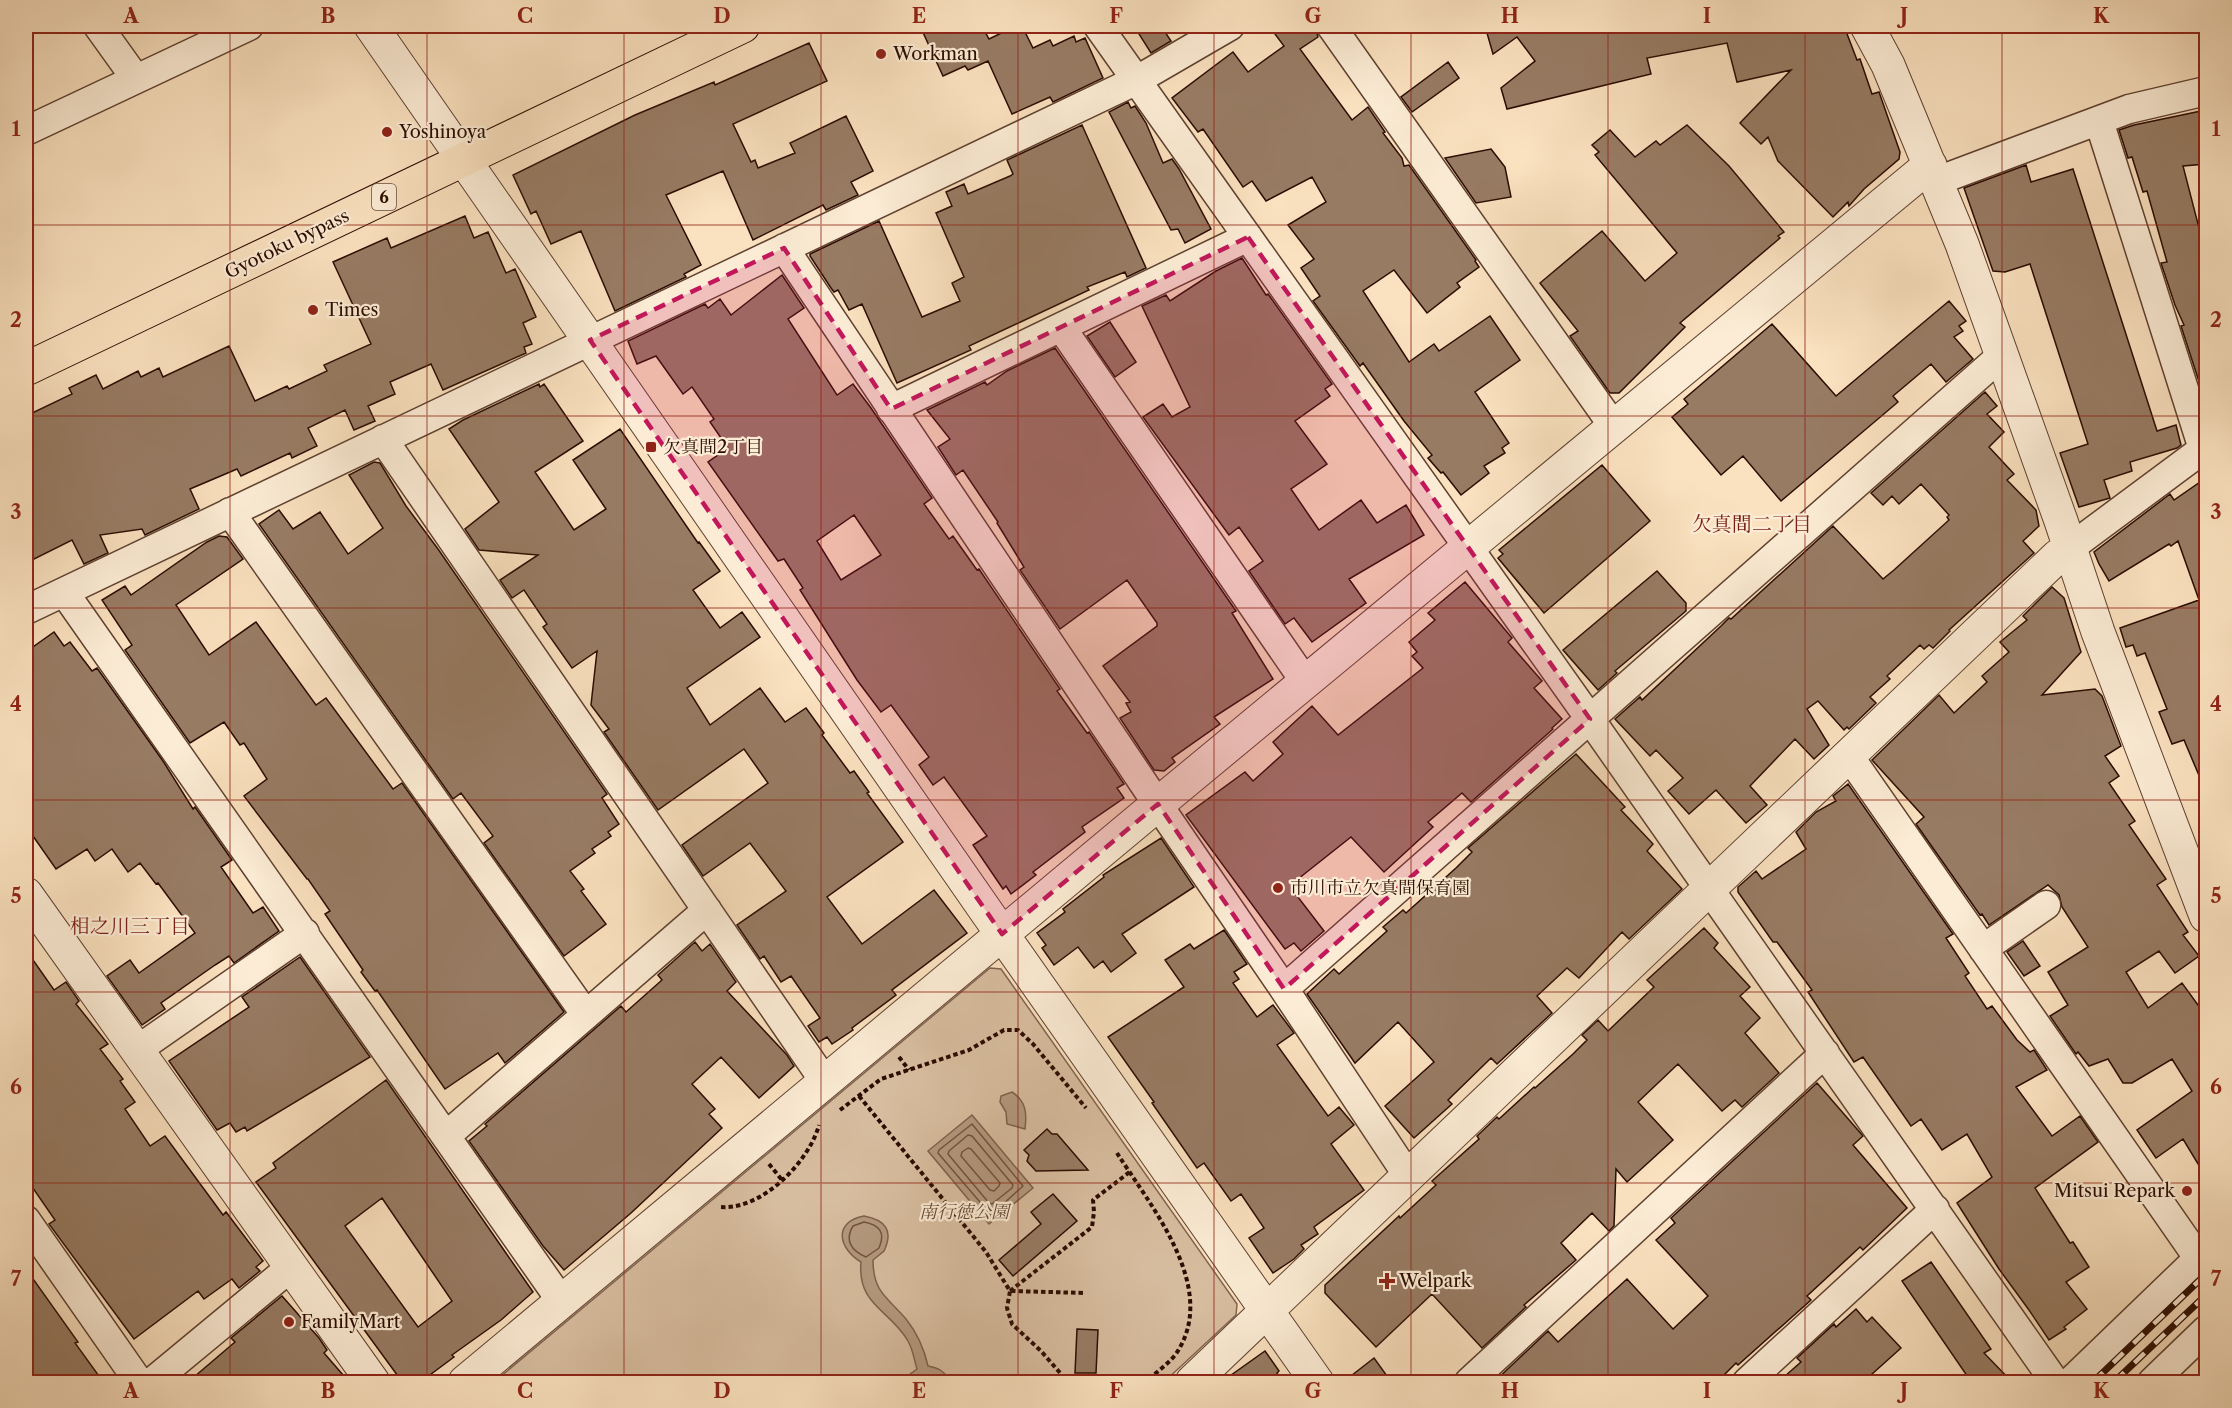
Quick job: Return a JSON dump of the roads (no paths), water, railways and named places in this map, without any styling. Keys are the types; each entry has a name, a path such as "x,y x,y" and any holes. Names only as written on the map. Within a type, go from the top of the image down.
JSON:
{"main road":[{"name":"Gyotoku bypass","path":"26,369 743,26"}],"street":[{"path":"98,26 136,79"},
{"path":"26,131 249,26"},
{"path":"371,26 1317,1383"},
{"path":"1098,26 1590,719 2055,1383"},
{"path":"26,610 1137,80 1230,26"},
{"path":"1330,26 1614,427"},
{"path":"1867,26 1888,65 1962,244 2098,632 2206,916"},
{"path":"465,1383 1158,804 1614,427 1934,173 2099,121 2129,109 2206,91"},
{"path":"1192,1383 2058,556 2205,448 2099,121"},
{"path":"891,409 1248,237"},
{"path":"784,248 1408,1176"},
{"path":"1061,327 1306,683"},
{"path":"1284,989 2001,356"},
{"path":"383,439 825,1082"},
{"path":"230,512 586,1015"},
{"path":"64,592 562,1302"},
{"path":"1849,756 1983,949 2203,1255 2070,1383"},
{"path":"26,894 373,1383"},
{"path":"1983,949 2046,905"},
{"path":"446,1136 707,910"},
{"path":"136,1050 304,933"},
{"path":"1468,1383 1825,1053"},
{"path":"1748,1383 1935,1209"},
{"path":"26,1220 139,1383"},
{"path":"152,1383 291,1267"},
{"path":"2152,1383 2206,1330"}],"water":[{"path":"1012,1092 1023,1103 1026,1118 1025,1129 1007,1124 1006,1112 1000,1102 1001,1096"},
{"path":"972,1115 1033,1188 989,1224 928,1151"},
{"path":"864,1216 882,1223 888,1232 884,1251 873,1260 878,1287 914,1330 928,1366 942,1371 949,1382 907,1382 909,1375 917,1369 910,1344 901,1330 869,1298 861,1276 861,1262 847,1250 842,1236 847,1224"}],"railway":[{"path":"2093,1382 2206,1274"},
{"path":"2114,1382 2206,1295"}],"place":[{"name":"Workman","path":"881,54"},
{"name":"Yoshinoya","path":"387,132"},
{"name":"Times","path":"313,310"},
{"name":"欠真間2丁目","path":"651,447"},
{"name":"市川市立欠真間保育園","path":"1278,888"},
{"name":"Mitsui Repark","path":"2187,1191"},
{"name":"Welpark","path":"1387,1281"},
{"name":"FamilyMart","path":"289,1322"}],"district":[{"name":"欠真間二丁目","path":"1752,524"},
{"name":"相之川三丁目","path":"130,926"}],"park label":[{"name":"南行徳公園","path":"964,1212"}]}
